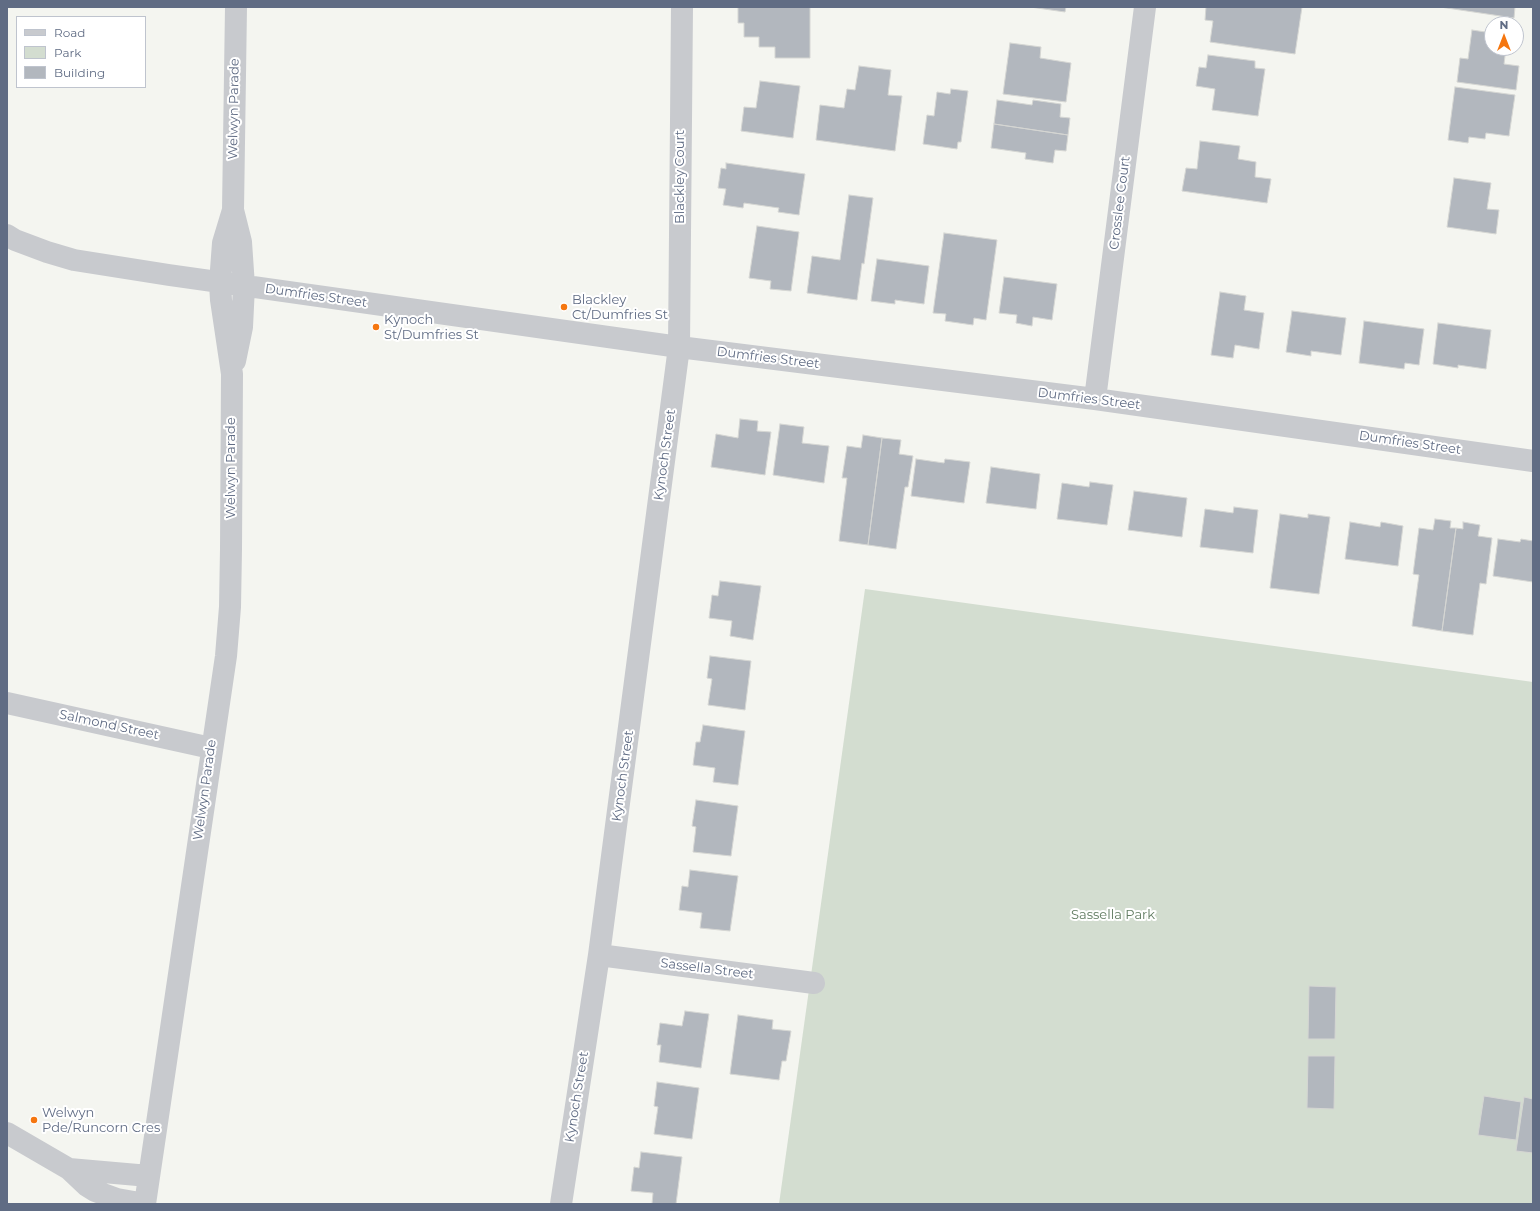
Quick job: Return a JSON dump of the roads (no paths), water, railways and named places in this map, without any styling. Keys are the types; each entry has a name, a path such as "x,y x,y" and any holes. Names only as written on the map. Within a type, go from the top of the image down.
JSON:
{"street":[{"name":"Welwyn Parade","path":"232,374 242,327 244,286 241,242 233,210 236,7"},
{"name":"Blackley Court","path":"679,347 682,7"},
{"name":"Crosslee Court","path":"1095,399 1145,7"},
{"name":"Welwyn Parade","path":"145,1204 211,748 226,656 230,608 232,374 221,300 220,283 223,243 233,210"},
{"name":"Dumfries Street","path":"7,235 15,240 47,252 74,260 220,283 679,347 1532,456"},
{"name":"Kynoch Street","path":"561,1204 599,955 679,347"},
{"name":"Salmond Street","path":"7,703 211,748"},
{"name":"Sassella Street","path":"599,955 814,983"},
{"path":"7,1133 69,1169 87,1186 95,1191 116,1199 145,1204"},
{"path":"69,1169 149,1176"}],"place":[{"name":"Blackley Ct/Dumfries St","path":"564,307"},
{"name":"Kynoch St/Dumfries St","path":"376,327"},
{"name":"Welwyn Pde/Runcorn Cres","path":"34,1120"}],"park label":[{"name":"Sassella Park","path":"1113,915"}]}
